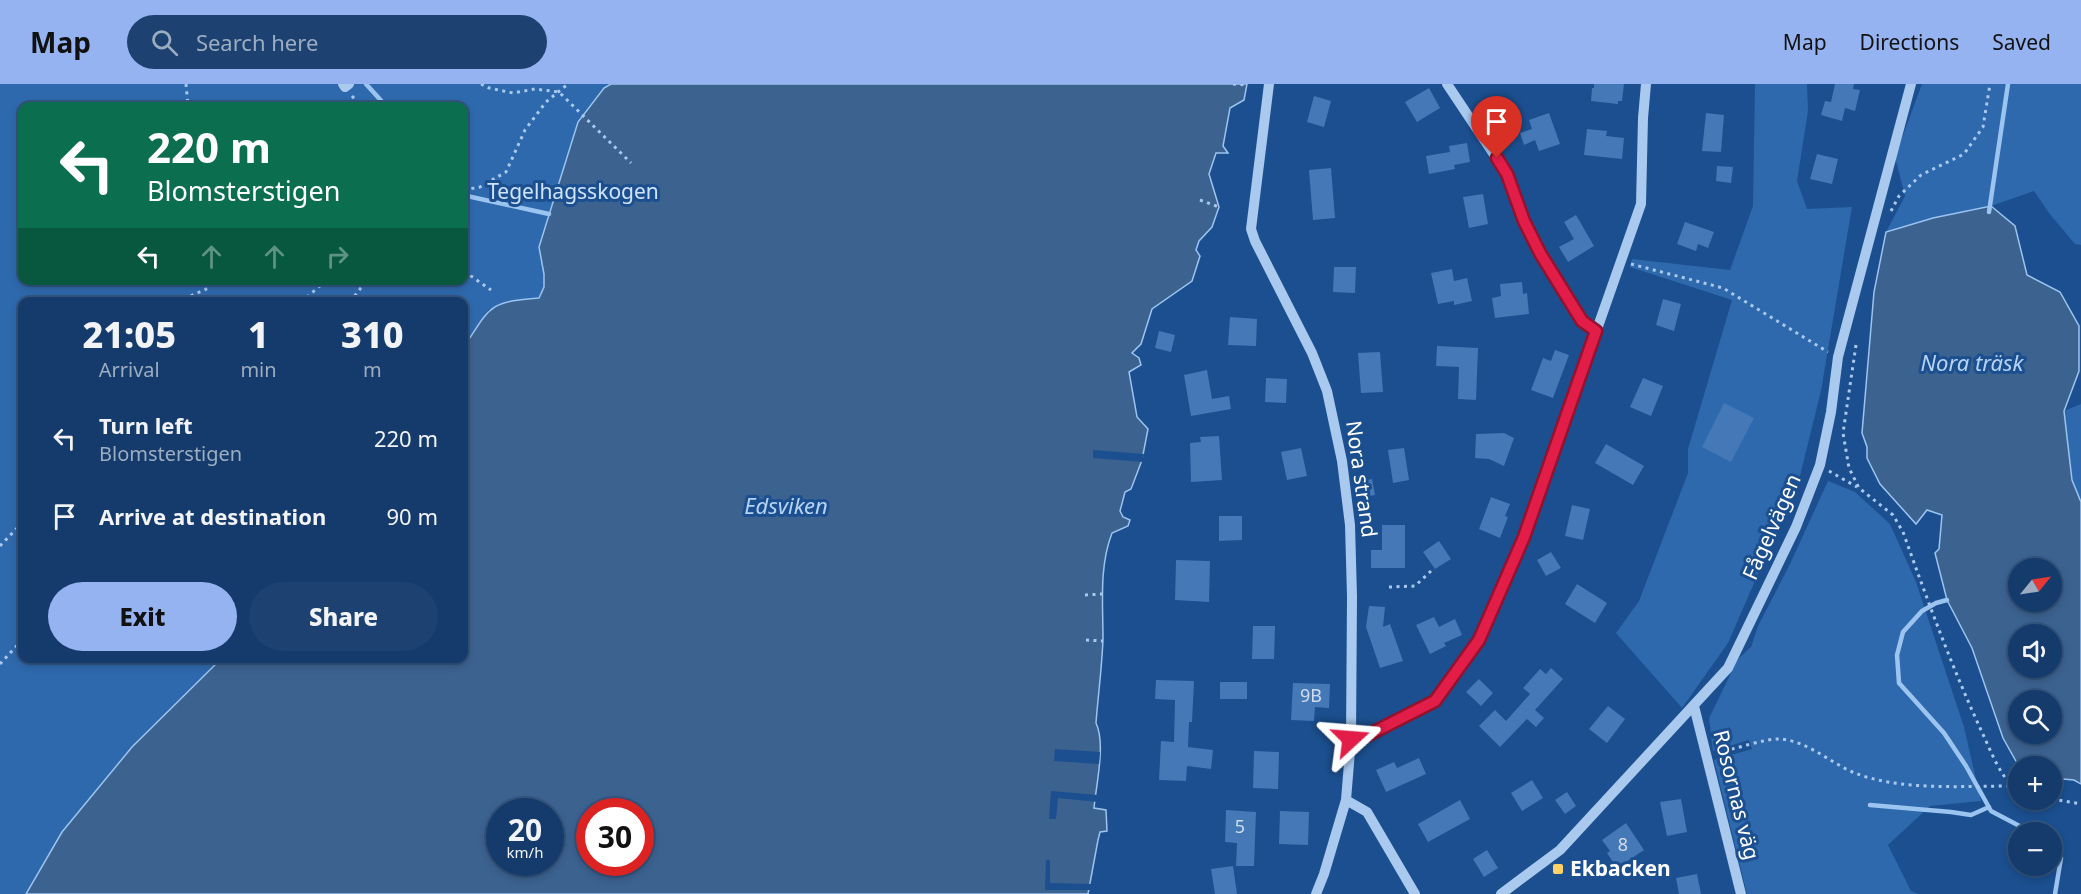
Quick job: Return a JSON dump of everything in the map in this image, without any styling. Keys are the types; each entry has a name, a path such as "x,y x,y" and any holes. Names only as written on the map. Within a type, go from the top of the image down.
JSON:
{"street":[{"name":"Nora strand","path":"1269,84 1251,229 1295,318 1327,391 1342,461 1350,525 1351,739 1346,800 1316,894"},
{"path":"1447,84 1507,174 1524,221 1563,291 1582,321 1596,331"},
{"path":"1351,739 1368,735 1435,701 1479,640 1524,537 1623,261 1641,204 1646,84"},
{"name":"Fågelvägen","path":"1501,894 1560,850 1728,668 1796,527 1820,465 1831,412 1838,357 1911,84"},
{"name":"Rosornas väg","path":"1694,706 1741,894"},
{"path":"1346,800 1367,812 1415,894"}],"path":[{"path":"186,84 188,102"},
{"path":"481,84 513,93 535,89 559,92 631,163"},
{"path":"468,189 480,187 506,172 525,130 546,102 568,84"},
{"path":"1233,84 1247,85"},
{"path":"1889,216 1899,196 1921,175 1964,154 1983,127 1990,84"},
{"path":"1200,200 1219,207"},
{"path":"1623,261 1724,288 1838,357"},
{"path":"468,270 471,276 491,290"},
{"path":"188,297 211,285"},
{"path":"307,297 321,285"},
{"path":"354,297 363,285"},
{"path":"1856,344 1843,433 1849,468 1859,488"},
{"path":"1820,465 1859,488 1893,514 1903,532 1955,674 1998,766 2008,781"},
{"path":"0,546 18,527"},
{"path":"1389,587 1415,586 1431,571"},
{"path":"1085,595 1102,594"},
{"path":"1086,640 1103,641"},
{"path":"0,664 18,644"},
{"path":"1705,753 1726,751 1779,739 1802,744 1855,773 1894,783 2008,786"},
{"path":"2062,801 2081,804"}],"green space":[{"name":"Tegelhagsskogen","path":"0,84 736,84 598,404 489,309 468,341 468,297 18,297 18,663 217,663 132,747 62,832 26,894 0,894"},
{"path":"1755,84 1807,84 1808,111 1797,181 1807,209 1852,207 1821,391 1799,480 1728,643 1682,708 1616,633 1639,601 1688,473 1688,449 1732,300 1630,267 1632,259 1730,270 1753,206"},
{"path":"1922,84 2081,84 2081,245 2075,244 2034,191 1991,206 1932,218 1886,232 1905,196 1895,157"},
{"path":"2081,404 2081,502 2072,480 2064,411"},
{"path":"1828,481 1855,492 1890,524 1916,582 1964,727 1981,801 1930,806 1888,845 1911,891 1919,894 1747,894 1714,760 1752,749 1749,740 1713,751 1709,718 1738,659 1751,647 1758,626 1790,564"}],"water":[{"name":"Edsviken","path":"611,84 1247,84 1244,100 1230,108 1223,146 1228,153 1216,153 1209,174 1219,207 1212,227 1199,241 1196,250 1200,256 1192,281 1152,309 1141,344 1132,353 1139,358 1141,365 1129,372 1137,417 1148,429 1142,460 1131,489 1125,492 1120,511 1123,517 1130,520 1128,526 1112,533 1105,559 1103,639 1096,723 1100,753 1094,808 1106,810 1107,831 1100,832 1088,894 26,894 62,832 132,747 217,663 468,663 468,341 486,315 500,304 539,298 544,287 544,274 539,247 578,122 604,88"},
{"name":"Nora träsk","path":"1991,206 2015,226 2027,275 2060,292 2079,326 2079,371 2064,411 2072,480 2081,502 2081,784 2074,780 2062,779 2062,756 2013,756 2003,738 1972,648 1947,600 1935,553 1939,549 1942,515 1927,510 1916,524 1880,484 1867,458 1867,447 1862,433 1874,292 1886,232 1933,218"}],"pier":[{"path":"1093,450 1144,454 1143,462 1093,458"},
{"path":"1055,749 1100,752 1099,764 1054,761"},
{"path":"1051,791 1098,795 1098,802 1058,798 1056,819 1049,819"},
{"path":"1046,860 1050,860 1050,883 1092,884 1091,890 1045,890"}],"building":[{"path":"1594,84 1624,84 1622,101 1618,101 1618,104 1591,101"},
{"path":"1835,84 1854,84 1853,89 1860,90 1855,111 1845,108 1842,121 1821,115 1825,101 1831,102"},
{"path":"1429,88 1440,108 1417,122 1405,102"},
{"path":"1314,96 1331,101 1324,127 1307,122"},
{"path":"1549,113 1560,144 1539,151 1535,140 1524,145 1520,133 1532,129 1529,120"},
{"path":"1706,113 1724,115 1721,152 1702,151"},
{"path":"1587,129 1607,131 1606,136 1624,138 1622,159 1584,155"},
{"path":"1467,143 1470,162 1454,165 1455,169 1429,174 1426,156 1450,152 1449,146"},
{"path":"1817,154 1838,159 1832,184 1810,179"},
{"path":"1717,166 1733,167 1731,183 1716,181"},
{"path":"1331,168 1335,218 1313,220 1309,170"},
{"path":"1483,194 1488,224 1469,228 1463,197"},
{"path":"1576,215 1594,246 1568,262 1559,247 1574,239 1564,222"},
{"path":"1685,222 1714,232 1708,248 1698,244 1696,251 1677,244"},
{"path":"1334,267 1356,267 1355,293 1333,292"},
{"path":"1452,269 1454,281 1467,278 1472,301 1454,305 1454,301 1438,304 1431,273"},
{"path":"1522,282 1523,294 1527,293 1529,314 1495,318 1492,298 1501,296 1500,284"},
{"path":"1663,299 1681,304 1674,331 1656,325"},
{"path":"1230,317 1257,319 1256,346 1228,345"},
{"path":"1159,331 1175,335 1171,352 1155,348"},
{"path":"1437,346 1478,348 1476,400 1458,399 1459,367 1436,366"},
{"path":"1555,350 1569,355 1553,398 1531,390 1543,358 1551,361"},
{"path":"1380,352 1383,392 1361,393 1358,353"},
{"path":"1207,370 1212,399 1229,396 1231,409 1191,416 1184,375"},
{"path":"1266,378 1287,379 1286,403 1265,402"},
{"path":"1643,378 1663,386 1651,416 1630,407"},
{"path":"1724,403 1754,418 1731,462 1702,447"},
{"path":"1504,433 1514,438 1504,466 1489,459 1475,458 1476,434"},
{"path":"1219,436 1222,480 1191,482 1190,443 1201,442 1200,437"},
{"path":"1606,444 1644,466 1633,485 1595,463"},
{"path":"1301,448 1307,476 1287,480 1281,452"},
{"path":"1404,448 1409,480 1393,483 1388,450"},
{"path":"1372,479 1375,495 1358,498 1354,483"},
{"path":"1491,497 1510,504 1500,538 1479,529"},
{"path":"1572,505 1590,509 1583,540 1565,536"},
{"path":"1219,516 1242,516 1242,540 1219,541"},
{"path":"1382,525 1405,525 1405,568 1371,568 1371,550 1382,550"},
{"path":"1439,541 1451,559 1435,569 1423,552"},
{"path":"1551,552 1561,568 1546,576 1537,560"},
{"path":"1176,560 1210,561 1209,602 1175,600"},
{"path":"1577,584 1607,603 1595,623 1565,604"},
{"path":"1369,606 1385,607 1383,627 1390,624 1403,661 1380,668 1366,627"},
{"path":"1434,617 1439,627 1455,619 1462,635 1444,643 1446,646 1430,654 1416,625"},
{"path":"1253,626 1275,626 1274,659 1252,659"},
{"path":"1551,668 1563,679 1535,710 1544,718 1536,727 1527,719 1500,747 1479,726 1495,710 1506,721 1530,694 1523,688 1540,669 1546,674"},
{"path":"1479,679 1493,693 1481,706 1466,692"},
{"path":"1156,680 1194,681 1188,747 1213,750 1211,769 1187,766 1186,781 1159,780 1161,741 1174,742 1175,700 1155,699"},
{"path":"1220,682 1247,682 1247,699 1220,699"},
{"path":"1293,683 1330,684 1329,708 1315,707 1314,721 1291,720"},
{"path":"1608,706 1625,719 1607,743 1589,729"},
{"path":"1254,751 1279,752 1278,789 1253,788"},
{"path":"1419,758 1426,774 1386,792 1376,770 1394,762 1397,768"},
{"path":"1532,780 1543,798 1522,811 1511,793"},
{"path":"1567,792 1576,806 1565,814 1555,800"},
{"path":"1681,799 1687,832 1667,836 1660,802"},
{"path":"1460,800 1470,819 1428,842 1418,824"},
{"path":"1226,810 1256,812 1254,866 1236,866 1237,843 1225,842"},
{"path":"1280,811 1309,812 1308,845 1279,844"},
{"path":"1626,823 1644,850 1617,868 1607,853 1610,851 1602,840"},
{"path":"1487,850 1498,868 1484,877 1473,859"},
{"path":"1233,866 1237,894 1215,894 1211,869"},
{"path":"1697,874 1701,894 1679,894 1676,878"}],"waterway":[{"path":"366,84 382,102"},
{"path":"1989,212 2008,84"},
{"path":"468,196 549,214"},
{"path":"1947,600 1922,611 1903,632 1897,655 1899,683 1944,733 1966,766 1991,811 2012,822"},
{"path":"1870,805 1971,815 1989,807"},
{"path":"2055,894 2058,876"}],"place":[{"name":"Ekbacken","path":"1558,869"}],"route":[{"path":"1351,739 1368,735 1435,701 1479,640 1524,537 1596,331 1582,321 1540,253 1524,221 1507,174 1497,158"}]}
